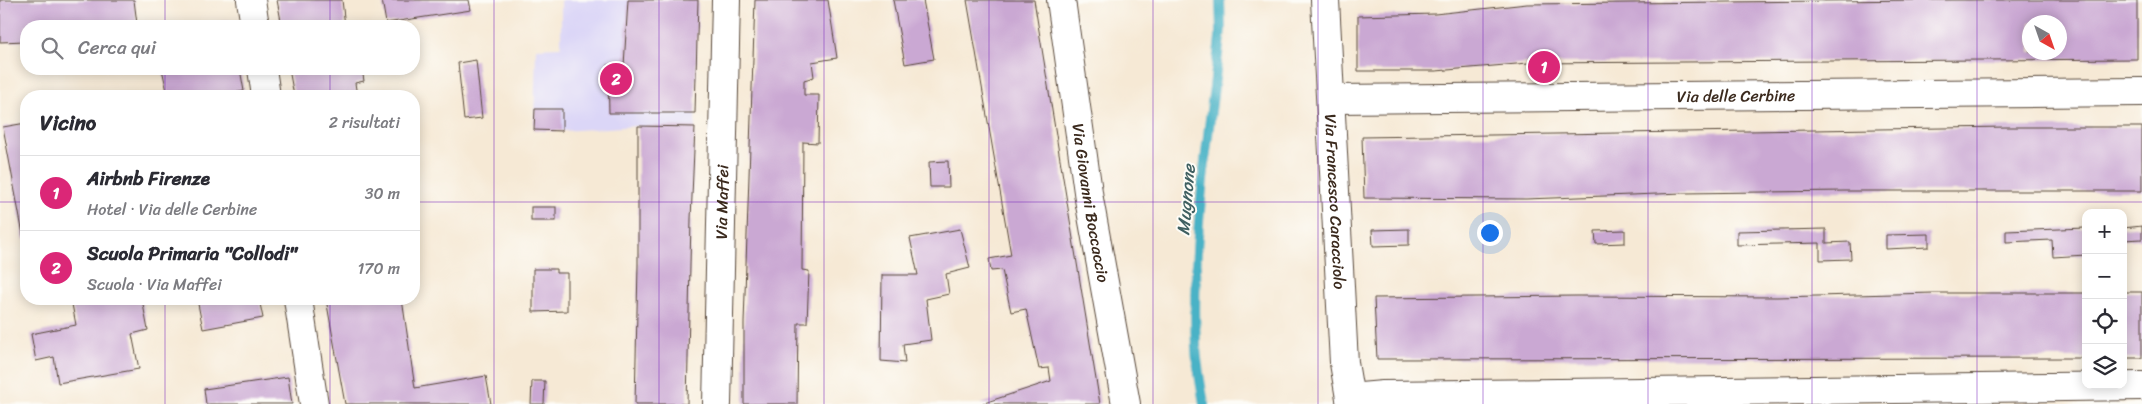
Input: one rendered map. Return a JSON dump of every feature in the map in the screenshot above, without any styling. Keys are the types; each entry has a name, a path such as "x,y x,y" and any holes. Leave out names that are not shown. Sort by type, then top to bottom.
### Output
{"street":[{"path":"251,0 254,20"},
{"name":"Via Maffei","path":"717,404 726,0"},
{"name":"Via Giovanni Boccaccio","path":"1061,0 1089,199 1126,404"},
{"name":"Via Francesco Caracciolo","path":"1325,0 1344,363 1350,401"},
{"path":"263,75 265,90"},
{"name":"Via delle Cerbine","path":"1331,99 2142,92"},
{"path":"299,305 314,404"},
{"path":"1350,401 1383,394 2142,386"}],"shaded area":[{"path":"561,0 698,0 695,127 638,126 562,131 534,130 536,48 561,47"}],"building":[{"path":"0,0 134,0 136,20 20,20 20,41 0,42"},
{"path":"277,0 342,0 344,20 281,20"},
{"path":"382,0 469,0 471,10 406,20 385,20"},
{"path":"628,0 698,0 695,113 609,113 608,65 624,66"},
{"path":"755,0 828,0 837,58 812,62 814,77 804,80 804,95 819,95 818,143 803,142 802,270 809,271 807,323 798,323 797,404 744,404 744,323"},
{"path":"893,0 923,0 934,59 905,64"},
{"path":"967,0 1034,0 1100,404 981,404 1051,381 1049,368 1039,369 1026,309 1011,312 1002,270 991,271 989,259 1011,255"},
{"path":"2137,0 2137,59 2067,59 2067,15 2022,15 2022,60 1528,63 1436,71 1358,71 1358,16 1435,14 1527,4"},
{"path":"476,60 482,118 464,120 458,63"},
{"path":"163,75 241,75 244,90 167,90"},
{"path":"290,75 363,75 364,81 355,83 356,90 293,90"},
{"path":"535,109 562,109 562,131 534,130"},
{"path":"20,124 20,218 3,127"},
{"path":"638,126 695,127 687,404 635,404"},
{"path":"2007,127 2142,127 2142,191 1845,191 1683,193 1526,199 1364,198 1362,137"},
{"path":"948,161 949,187 930,187 929,162"},
{"path":"531,207 556,207 556,221 531,221"},
{"path":"2142,226 2142,239 2127,240 2127,228"},
{"path":"2082,228 2082,255 2053,257 2052,240 2006,242 2006,231"},
{"path":"960,229 970,268 946,274 949,294 926,299 931,340 903,344 905,363 881,361 882,275 918,275 910,238"},
{"path":"1409,229 1409,245 1373,246 1372,230"},
{"path":"1826,229 1826,243 1850,242 1851,259 1820,260 1820,243 1737,245 1737,231"},
{"path":"1625,230 1625,243 1596,244 1595,231"},
{"path":"1929,234 1929,247 1886,249 1886,235"},
{"path":"533,269 556,269 556,273 567,273 567,311 533,312"},
{"path":"2127,292 2142,292 2142,358 2127,358"},
{"path":"1933,293 2082,293 2082,358 1377,359 1374,298 1777,297"},
{"path":"72,305 143,305 148,330 132,334 139,369 58,383 54,357 36,361 31,334 76,325"},
{"path":"198,305 260,305 263,318 203,329"},
{"path":"327,305 403,305 415,388 486,376 491,404 345,404"},
{"path":"288,377 292,404 206,404 204,389"},
{"path":"532,381 545,381 544,404 531,404"}],"waterway":[{"name":"Mugnone","path":"1204,404 1196,347 1196,267 1202,188 1221,29 1220,0"}],"place":[{"name":"Airbnb Firenze","path":"1544,67"},
{"name":"Scuola Primaria \"Collodi\"","path":"616,79"}]}
